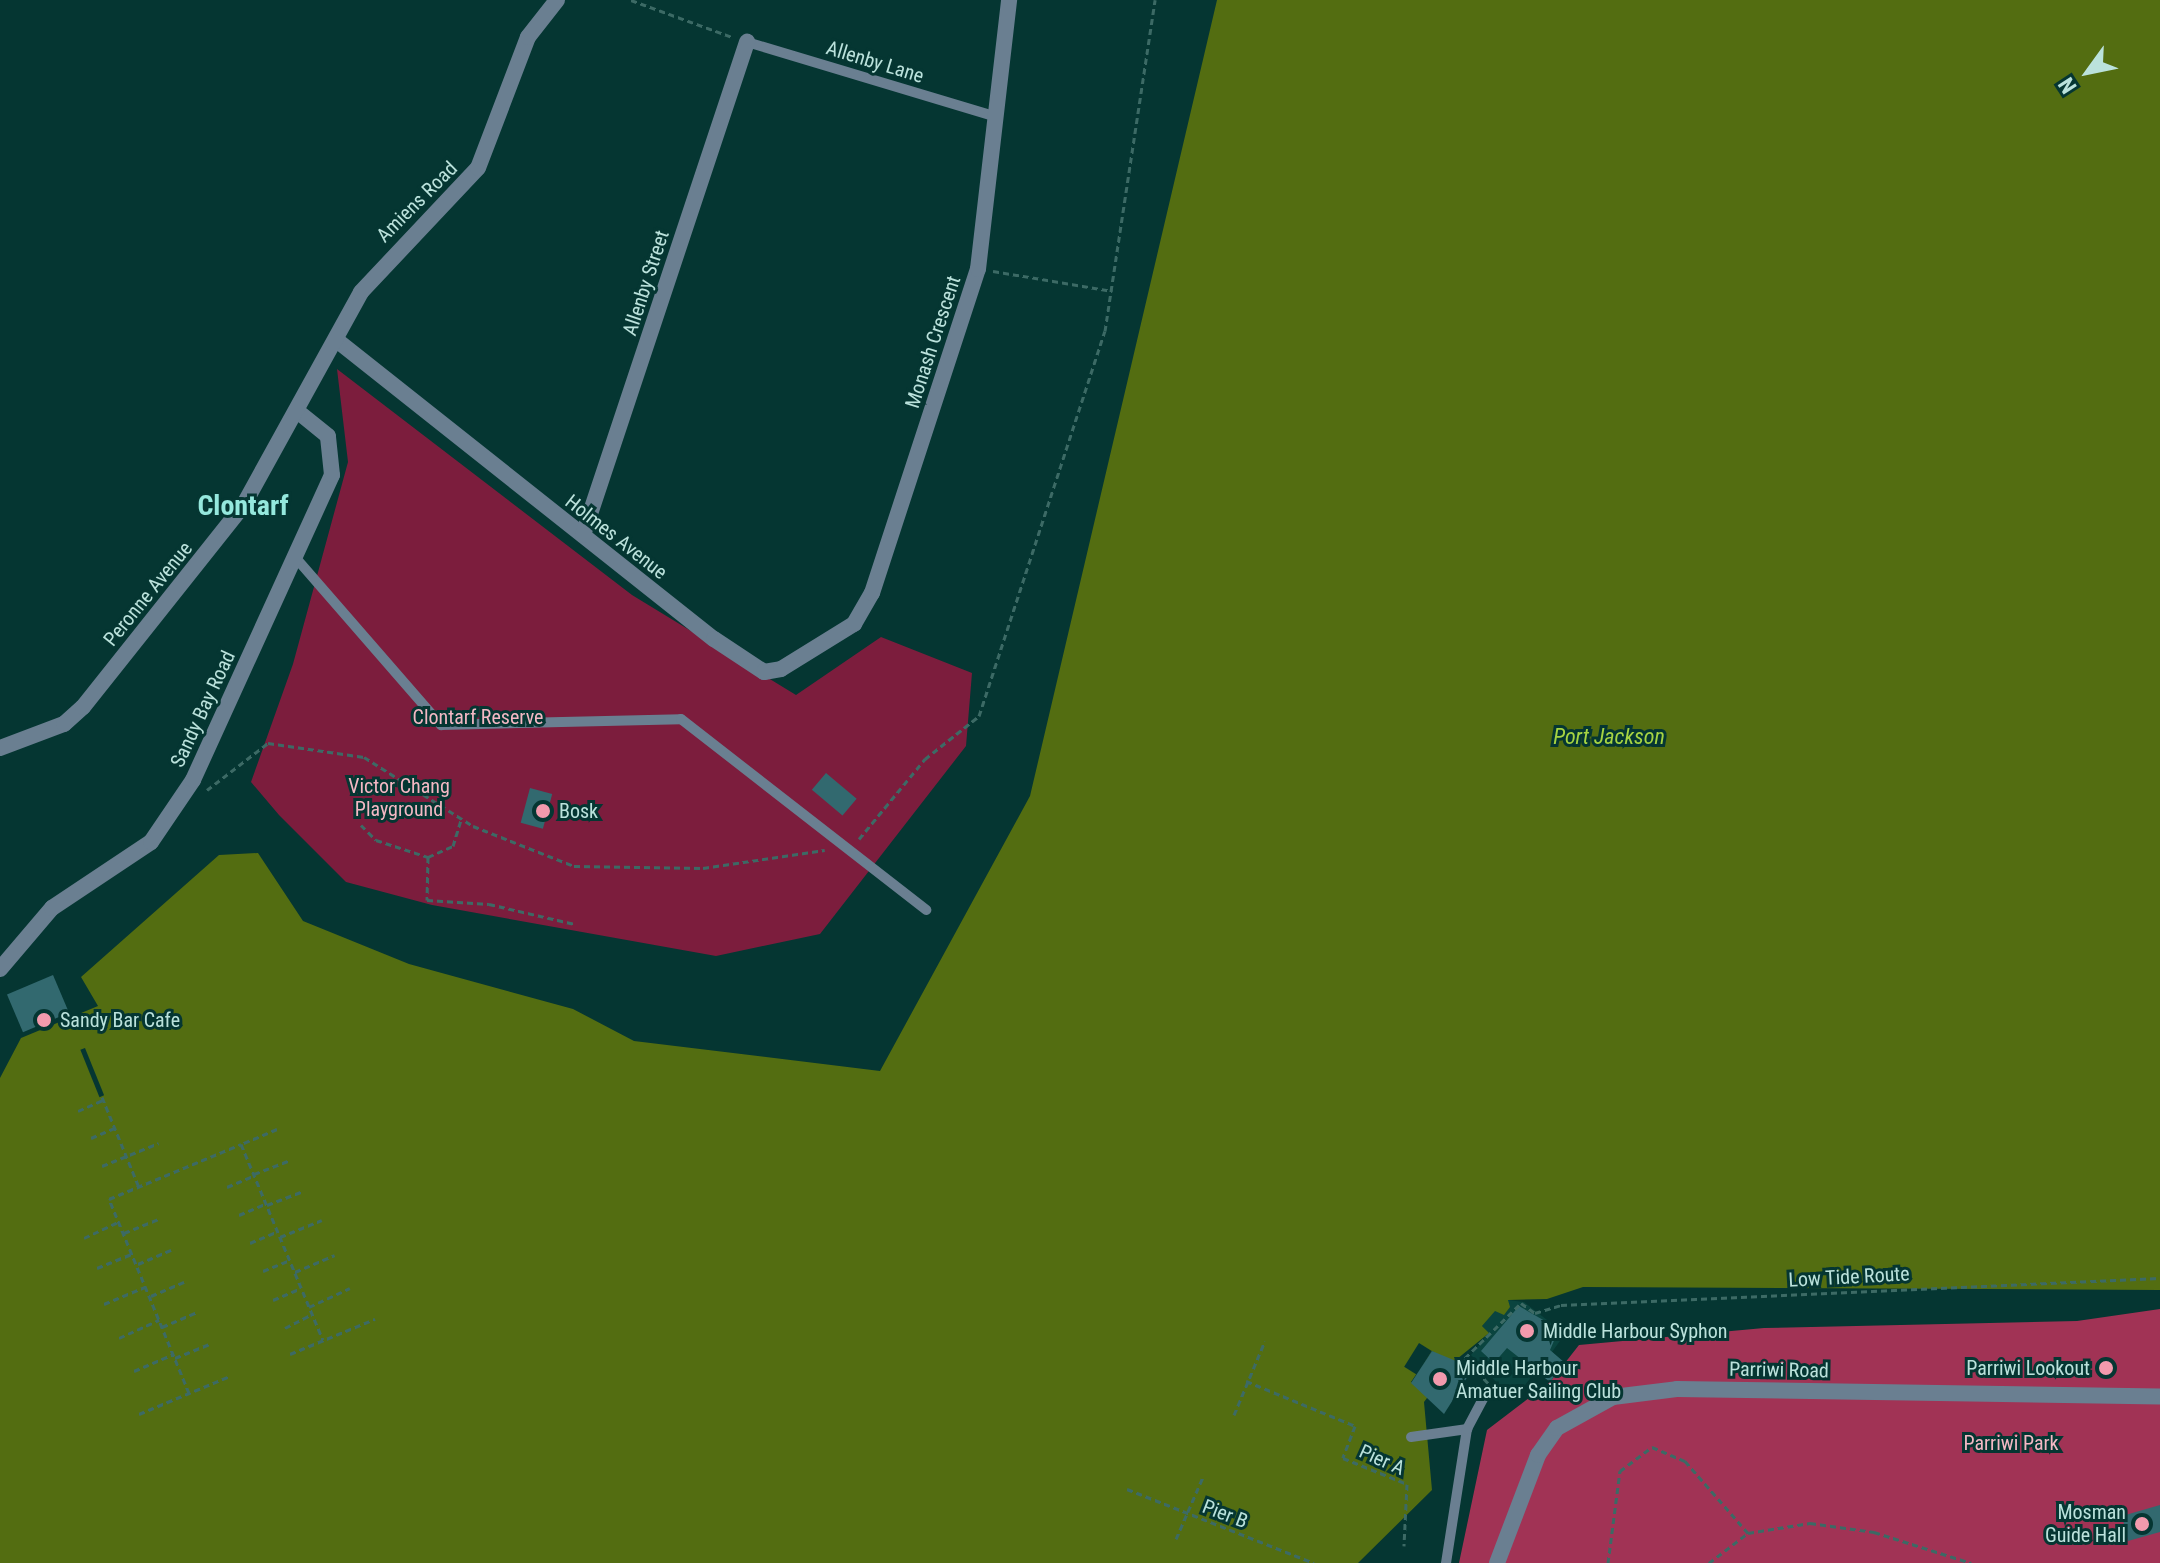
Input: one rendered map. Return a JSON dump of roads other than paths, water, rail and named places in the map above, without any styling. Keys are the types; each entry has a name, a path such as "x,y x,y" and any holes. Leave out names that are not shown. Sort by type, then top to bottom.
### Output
{"street":[{"name":"Amiens Road","path":"339,342 373,276 478,168 528,37 557,0"},
{"name":"Monash Crescent","path":"872,593 978,269 993,116 1009,0"},
{"name":"Allenby Street","path":"583,535 747,42"},
{"name":"Peronne Avenue","path":"0,748 64,724 83,707 243,506 339,342"},
{"name":"Holmes Avenue","path":"339,342 583,535 764,672 781,669 854,624 872,593"},
{"name":"Sandy Bay Road","path":"0,969 52,908 151,842 193,780 332,475 328,436 300,413"},
{"name":"Parriwi Road","path":"1497,1563 1538,1455 1557,1428 1613,1397 1677,1389 2160,1397"}],"lane":[{"name":"Allenby Lane","path":"747,42 993,116"},
{"path":"295,557 441,725 681,719 926,910"},
{"path":"1446,1563 1467,1429 1484,1397"},
{"path":"1411,1437 1467,1429"}],"water":[{"name":"Port Jackson","path":"1217,0 2160,0 2160,1290 1583,1287 1547,1299 1508,1300 1510,1307 1504,1315 1495,1311 1482,1326 1489,1333 1457,1359 1457,1367 1432,1351 1411,1382 1430,1394 1424,1402 1432,1490 1358,1563 0,1563 0,1078 21,1038 98,1006 81,977 219,855 258,853 303,921 409,964 573,1009 634,1041 880,1071 1030,796"}],"place":[{"name":"Bosk","path":"543,811"},
{"name":"Sandy Bar Cafe","path":"44,1020"},
{"name":"Middle Harbour Syphon","path":"1527,1331"},
{"name":"Parriwi Lookout","path":"2106,1368"},
{"name":"Middle Harbour Amatuer Sailing Club","path":"1440,1379"},
{"name":"Mosman Guide Hall","path":"2142,1524"}],"district":[{"name":"Clontarf","path":"243,506"}],"park label":[{"name":"Clontarf Reserve","path":"478,717"},
{"name":"Victor Chang Playground","path":"399,798"},
{"name":"Parriwi Park","path":"2011,1443"}]}
